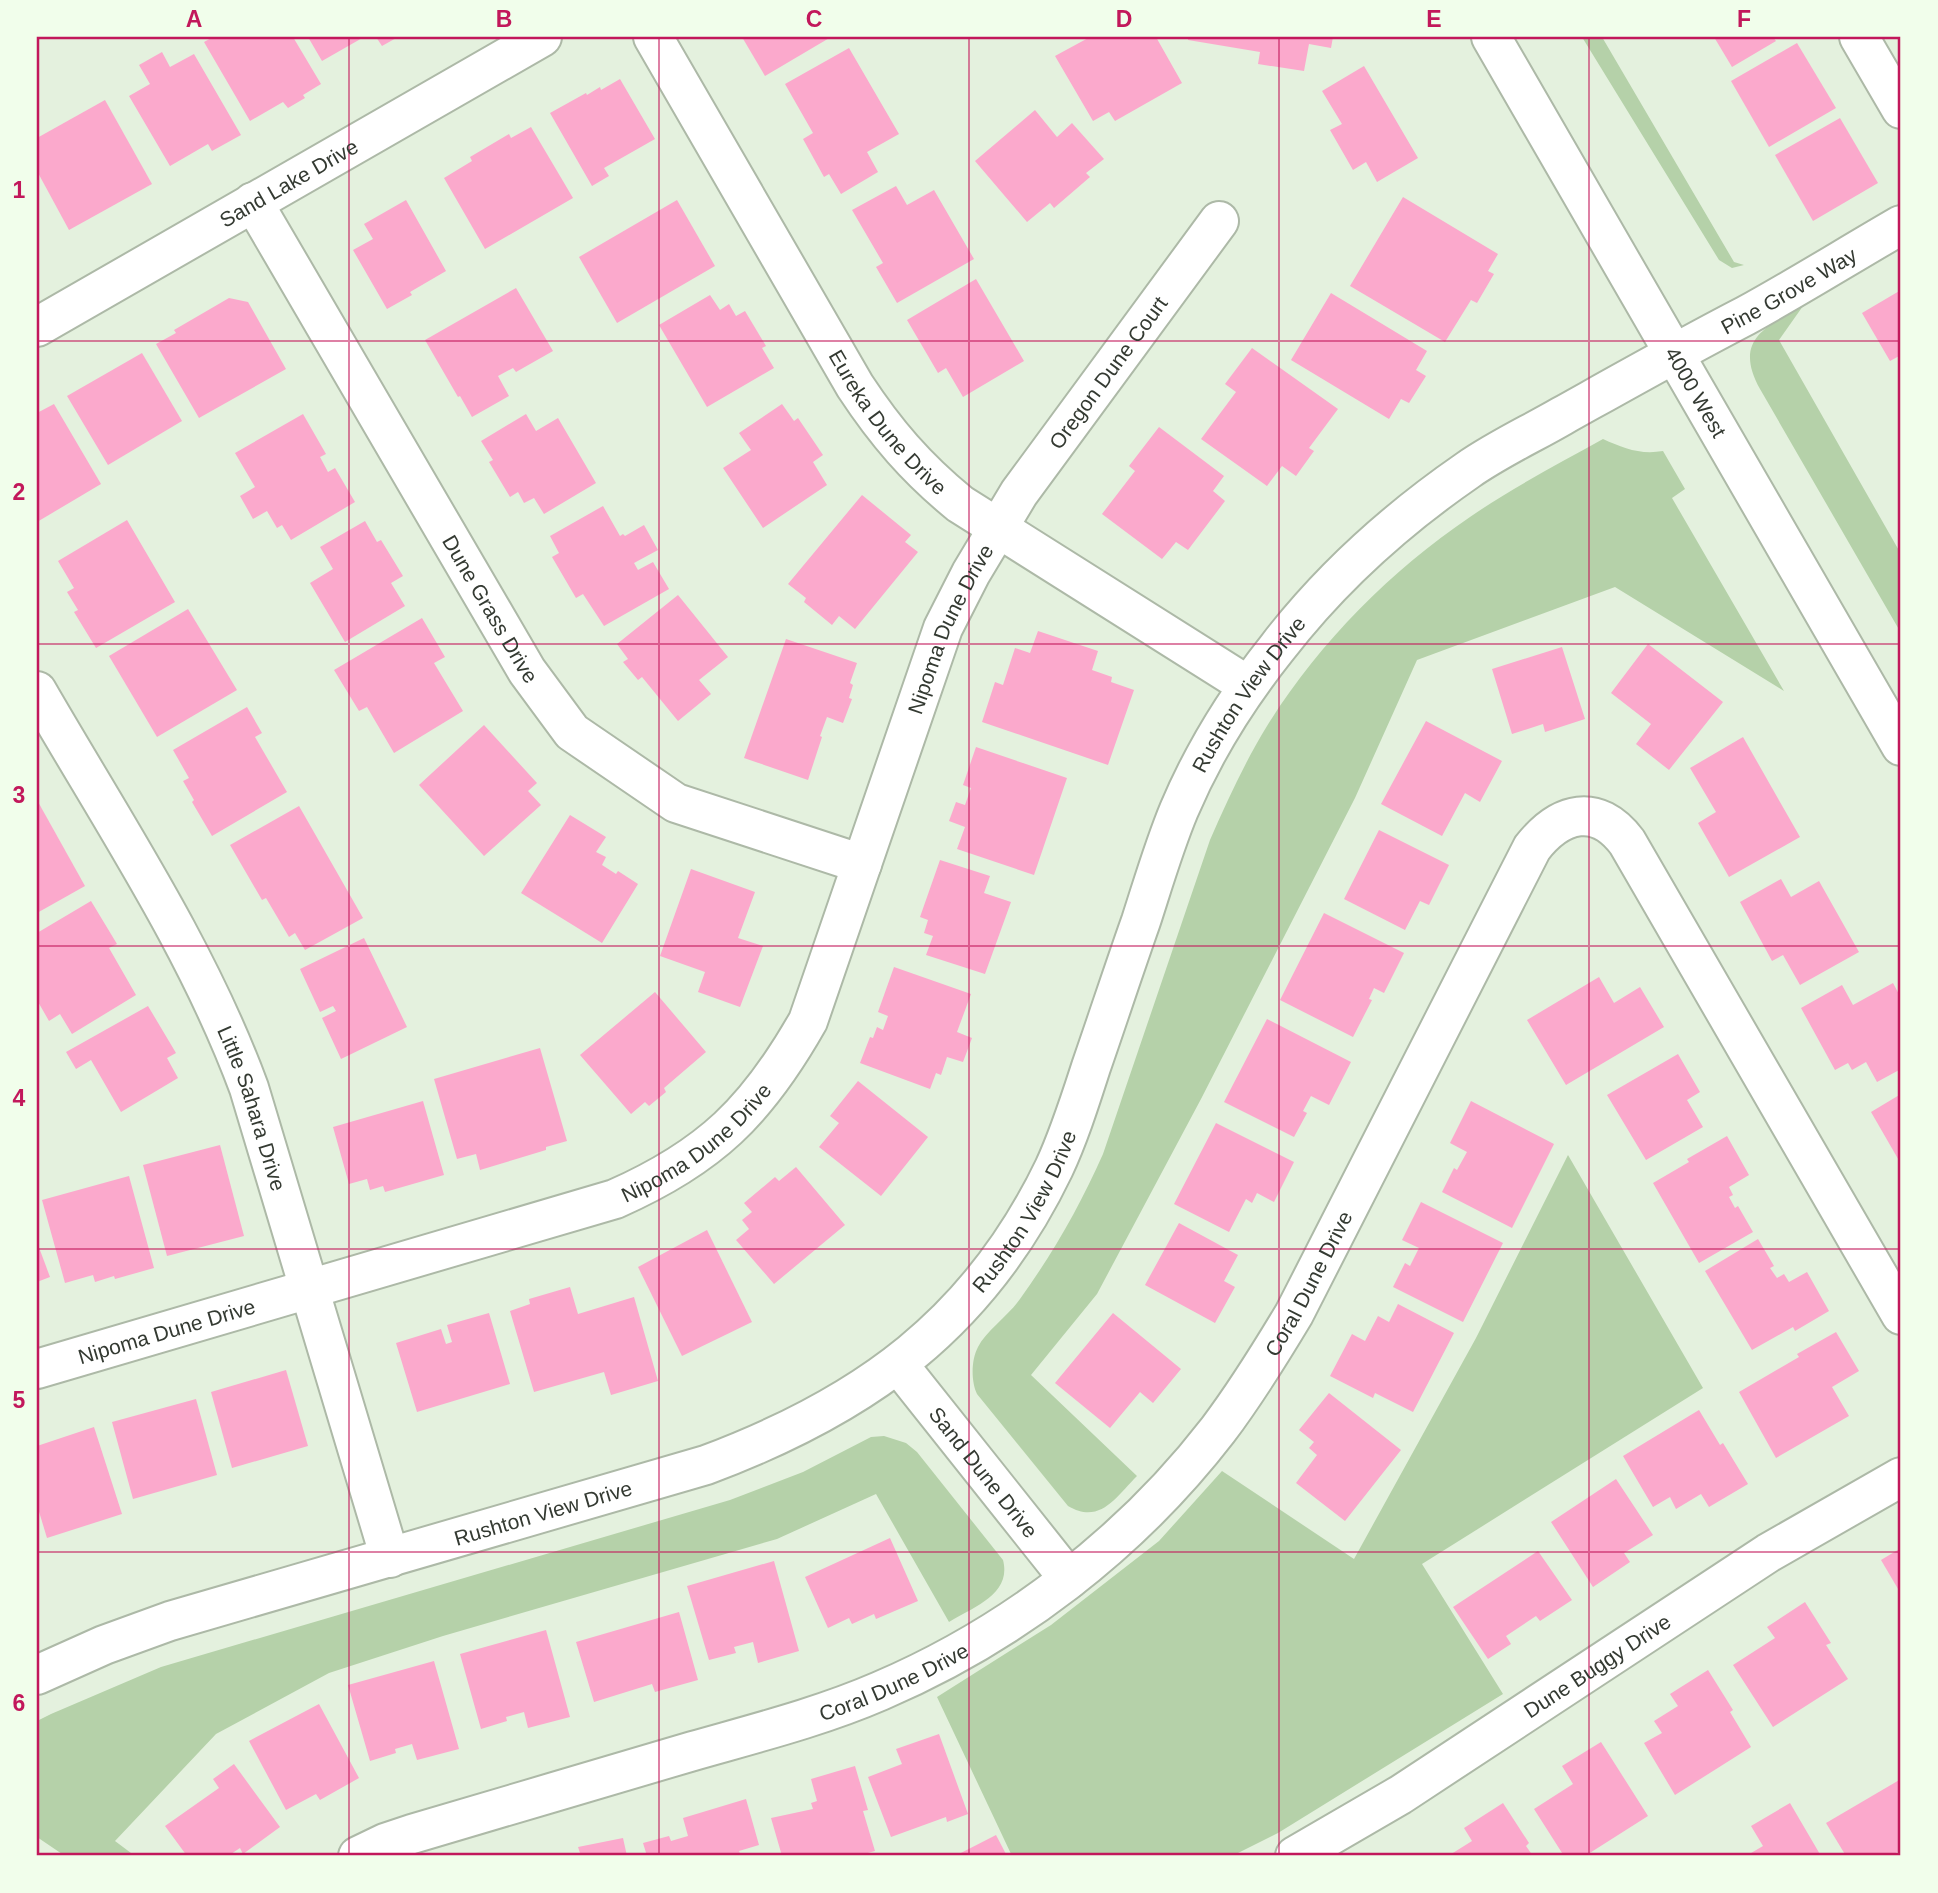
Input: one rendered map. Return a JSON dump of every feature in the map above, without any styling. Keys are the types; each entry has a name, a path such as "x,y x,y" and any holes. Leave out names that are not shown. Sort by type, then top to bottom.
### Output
{"street":[{"name":"Sand Lake Drive","path":"37,327 542,37"},
{"name":"Eureka Dune Drive","path":"653,37 855,386 901,450 930,479 960,503 1247,685"},
{"name":"4000 West","path":"1491,37 1901,746"},
{"path":"1859,37 1901,109"},
{"name":"Dune Grass Drive","path":"253,202 527,671 572,732 676,803 862,864"},
{"name":"Oregon Dune Court","path":"999,527 1019,493 1219,221"},
{"name":"Pine Grove Way","path":"1674,353 1901,225"},
{"name":"Rushton View Drive","path":"37,1675 104,1645 170,1621 706,1465 758,1445 821,1415 898,1364 939,1329 974,1292 1032,1210 1074,1119 1178,812 1204,758 1247,685 1314,604 1380,540 1430,497 1473,466 1674,353"},
{"name":"Nipoma Dune Drive","path":"37,1369 615,1199 655,1181 692,1158 727,1131 758,1098 786,1060 808,1021 825,978 943,628 999,527"},
{"name":"Little Sahara Drive","path":"37,691 184,944 220,1014 249,1088 390,1558"},
{"name":"Coral Dune Drive","path":"358,1856 412,1834 812,1717 881,1690 947,1659 1010,1621 1069,1579 1123,1534 1172,1485 1217,1431 1258,1374 1294,1314 1532,848 1542,835 1570,818 1586,815 1598,819 1619,832 1627,842 1901,1315"},
{"name":"Sand Dune Drive","path":"898,1364 1069,1579"},
{"name":"Dune Buggy Drive","path":"1295,1856 1399,1795 1768,1553 1901,1476"}],"green space":[{"path":"1582,37 1602,37 1734,262 1744,265 1732,268 1719,260"},
{"path":"1803,306 1779,340 1901,554 1901,633 1760,389 1753,372 1750,358 1757,337 1776,321"},
{"path":"1603,439 1632,450 1663,451 1685,489 1672,498 1784,691 1615,587 1417,660 1355,798 1201,1099 1097,1294 1031,1375 1137,1476 1114,1500 1098,1510 1079,1511 1068,1506 977,1394 973,1377 974,1358 982,1341 1015,1305 1044,1264 1075,1211 1103,1154 1210,840 1251,754 1309,666 1384,585 1440,538 1486,506"},
{"path":"1568,1155 1703,1388 1422,1564 1503,1694 1278,1833 1232,1856 1012,1856 937,1697 1051,1625 1159,1541 1222,1471 1354,1559 1476,1338"},
{"path":"884,1436 906,1443 917,1452 1003,1560 1002,1582 996,1591 979,1605 949,1622 876,1494 777,1539 443,1636 329,1673 216,1734 115,1841 135,1856 65,1856 37,1837 37,1721 51,1714 161,1667 730,1500 803,1472 871,1437"}],"building":[{"path":"213,37 293,37 321,84 288,108 283,102 250,121 204,42"},
{"path":"308,37 364,37 322,61"},
{"path":"376,37 398,37 382,46"},
{"path":"742,37 831,37 765,76"},
{"path":"1090,37 1156,37 1182,83 1115,121 1109,112 1093,121 1055,56"},
{"path":"1188,37 1333,37 1331,48 1309,44 1304,71 1258,64 1260,52 1188,40"},
{"path":"1714,37 1773,37 1776,41 1732,67"},
{"path":"1797,43 1836,108 1769,147 1731,81"},
{"path":"849,48 899,134 867,152 878,172 841,194 829,174 824,177 803,139 813,133 785,84"},
{"path":"162,52 170,67 194,54 241,135 212,151 208,144 170,166 129,96 150,84 139,65"},
{"path":"1364,66 1418,158 1377,182 1366,162 1353,170 1330,130 1342,124 1322,91"},
{"path":"620,79 655,139 604,168 609,176 592,186 550,113 586,93 587,95 600,87 601,90"},
{"path":"105,100 152,184 69,230 37,171 37,138"},
{"path":"1035,110 1057,137 1072,123 1104,159 1086,173 1090,177 1054,208 1050,203 1027,222 975,161"},
{"path":"1840,118 1878,183 1813,221 1775,155"},
{"path":"531,127 573,198 485,249 444,178 472,161 470,157 509,134 511,138"},
{"path":"896,186 907,205 934,190 974,259 897,303 876,267 883,263 852,210"},
{"path":"1403,197 1498,254 1488,271 1494,274 1477,303 1471,300 1445,342 1350,286"},
{"path":"406,200 446,271 387,309 353,250 373,239 364,224"},
{"path":"677,200 715,266 617,323 579,257"},
{"path":"976,279 1024,361 963,397 946,368 938,373 907,320"},
{"path":"516,288 553,351 516,372 513,368 498,376 509,396 472,417 425,340"},
{"path":"1901,290 1901,355 1890,361 1862,313"},
{"path":"1331,293 1427,351 1416,370 1426,376 1409,403 1401,399 1389,419 1291,360"},
{"path":"710,295 720,310 729,304 736,316 745,311 766,346 762,348 774,368 707,407 659,325"},
{"path":"229,298 248,302 286,369 199,418 156,344 176,333 174,330"},
{"path":"1252,348 1338,409 1309,448 1314,451 1296,476 1282,466 1267,486 1201,439 1236,392 1225,384"},
{"path":"142,353 182,421 108,465 67,396"},
{"path":"54,404 101,484 37,522 37,413"},
{"path":"782,404 794,421 798,418 823,455 813,462 827,485 763,528 723,468 751,450 739,433"},
{"path":"303,414 326,454 320,457 328,472 335,468 355,502 291,540 282,525 277,528 267,511 253,519 240,496 255,487 235,453"},
{"path":"526,414 536,431 558,418 596,483 544,514 534,498 524,503 518,492 510,497 489,462 493,460 481,441"},
{"path":"1159,427 1224,476 1213,491 1225,501 1188,550 1176,542 1162,559 1102,514 1135,471 1129,466"},
{"path":"862,495 911,535 905,542 918,552 855,629 839,616 832,625 804,602 806,598 788,584"},
{"path":"603,506 620,536 644,525 658,550 634,563 638,570 653,562 669,589 604,626 583,594 576,598 552,557 559,553 550,536"},
{"path":"127,520 175,602 96,648 74,612 78,610 67,592 74,588 58,561"},
{"path":"365,521 377,542 381,540 403,576 391,583 405,606 345,642 310,583 333,569 320,547"},
{"path":"678,595 728,657 699,680 711,694 678,721 642,677 638,680 623,662 628,659 617,644"},
{"path":"188,609 237,690 157,737 109,656"},
{"path":"422,618 445,657 434,663 463,711 394,753 367,707 359,711 334,670"},
{"path":"1038,631 1098,651 1092,670 1112,677 1111,682 1134,690 1108,765 982,722 995,682 1003,685 1015,648 1030,653"},
{"path":"786,639 857,663 850,683 853,685 849,698 852,699 843,723 827,717 808,780 744,758"},
{"path":"1648,644 1723,702 1669,770 1636,744 1651,724 1611,693"},
{"path":"1562,647 1585,719 1545,732 1543,724 1512,734 1492,669"},
{"path":"247,707 262,733 255,737 287,792 212,836 192,802 194,800 183,781 189,778 173,750"},
{"path":"1426,721 1502,761 1480,802 1465,793 1442,836 1381,804"},
{"path":"484,725 537,783 528,791 541,805 484,856 419,785"},
{"path":"1743,737 1800,837 1729,877 1698,823 1716,812 1690,768"},
{"path":"976,747 1067,778 1034,875 957,849 965,827 949,821 956,802 965,805 971,788 963,785"},
{"path":"37,800 85,886 37,913"},
{"path":"299,806 363,918 305,950 295,933 289,937 266,898 262,900 230,845"},
{"path":"570,815 606,837 596,852 606,857 602,865 616,874 618,871 638,884 602,943 521,893"},
{"path":"1379,830 1449,865 1429,905 1420,901 1405,930 1344,899"},
{"path":"940,860 990,876 984,893 1011,902 985,974 926,955 933,936 924,933 928,920 920,917"},
{"path":"691,869 755,892 738,938 763,946 740,1007 698,992 705,972 660,956"},
{"path":"1781,879 1791,897 1819,881 1859,952 1800,985 1783,955 1772,961 1740,902"},
{"path":"91,901 117,944 109,948 136,995 72,1034 60,1014 49,1021 37,1000 37,933"},
{"path":"1324,913 1404,953 1384,993 1374,988 1369,999 1372,1000 1353,1037 1280,1000"},
{"path":"364,938 407,1027 341,1059 322,1018 336,1011 333,1006 320,1012 300,969"},
{"path":"894,967 971,994 957,1032 972,1038 963,1062 947,1057 941,1075 936,1073 930,1089 860,1063 870,1037 873,1038 877,1027 883,1030 888,1016 878,1012"},
{"path":"1599,977 1614,1003 1640,987 1664,1027 1566,1085 1527,1020"},
{"path":"1893,983 1901,998 1901,1069 1877,1082 1866,1062 1852,1070 1848,1063 1835,1070 1801,1008 1842,985 1853,1005"},
{"path":"655,992 706,1052 664,1088 666,1092 649,1106 645,1102 631,1114 580,1055"},
{"path":"148,1006 176,1053 167,1058 178,1078 121,1112 91,1060 76,1069 66,1052"},
{"path":"1267,1019 1351,1062 1329,1105 1311,1096 1303,1111 1307,1113 1294,1137 1224,1102"},
{"path":"540,1048 567,1141 480,1170 476,1154 457,1159 434,1079"},
{"path":"1678,1054 1700,1092 1687,1100 1703,1127 1646,1160 1607,1095"},
{"path":"858,1081 928,1137 881,1196 819,1147 839,1123 830,1116"},
{"path":"1901,1094 1901,1164 1871,1112"},
{"path":"423,1101 444,1175 385,1192 383,1186 370,1190 367,1179 349,1184 333,1127"},
{"path":"1471,1101 1554,1144 1512,1228 1442,1192 1454,1168 1457,1170 1467,1152 1450,1143"},
{"path":"1216,1123 1294,1162 1274,1202 1257,1193 1252,1203 1246,1199 1229,1232 1174,1204"},
{"path":"1727,1136 1749,1175 1729,1187 1733,1195 1729,1197 1735,1208 1738,1206 1753,1232 1699,1263 1653,1183"},
{"path":"220,1145 244,1236 167,1256 143,1165"},
{"path":"796,1167 845,1225 774,1284 736,1240 749,1229 742,1220 752,1212 744,1203 775,1177 779,1181"},
{"path":"129,1176 154,1268 115,1279 114,1276 95,1282 93,1275 65,1283 42,1200"},
{"path":"1421,1202 1503,1243 1463,1322 1393,1287 1405,1263 1410,1266 1419,1248 1402,1240"},
{"path":"1179,1223 1238,1255 1224,1281 1235,1287 1215,1323 1145,1285"},
{"path":"707,1230 752,1322 682,1356 638,1267"},
{"path":"1758,1239 1774,1266 1770,1268 1777,1278 1784,1274 1789,1282 1807,1272 1829,1311 1795,1331 1793,1327 1752,1350 1705,1271"},
{"path":"37,1242 50,1277 37,1282"},
{"path":"570,1287 578,1314 634,1297 658,1381 611,1395 604,1372 534,1392 510,1311 530,1304 529,1299"},
{"path":"1398,1304 1454,1333 1413,1412 1375,1393 1373,1398 1330,1376 1352,1334 1365,1341 1378,1316 1389,1322"},
{"path":"489,1313 510,1384 417,1412 396,1343 441,1329 446,1344 452,1342 447,1325"},
{"path":"1113,1313 1181,1369 1153,1403 1140,1392 1110,1428 1055,1383"},
{"path":"1836,1332 1859,1371 1832,1387 1849,1416 1776,1458 1739,1392"},
{"path":"286,1370 308,1446 232,1468 211,1392"},
{"path":"1329,1393 1401,1450 1345,1521 1296,1483 1317,1455 1309,1448 1314,1442 1299,1430"},
{"path":"196,1399 217,1475 133,1499 112,1422"},
{"path":"1699,1410 1748,1484 1709,1507 1701,1494 1676,1509 1670,1497 1653,1507 1623,1456"},
{"path":"94,1427 122,1514 47,1538 37,1505 37,1446"},
{"path":"1616,1479 1653,1535 1624,1553 1630,1562 1593,1587 1551,1522"},
{"path":"890,1538 918,1601 876,1619 874,1614 852,1624 849,1618 828,1628 805,1577"},
{"path":"1901,1548 1901,1594 1881,1560"},
{"path":"1538,1551 1572,1600 1540,1621 1536,1616 1506,1636 1511,1644 1488,1659 1453,1607"},
{"path":"774,1561 799,1651 758,1663 753,1642 734,1647 736,1653 709,1660 687,1586"},
{"path":"1805,1602 1831,1643 1826,1645 1848,1679 1773,1727 1733,1665 1775,1638 1767,1627"},
{"path":"679,1612 698,1680 655,1692 652,1684 594,1702 576,1642"},
{"path":"546,1630 570,1717 528,1728 524,1712 506,1717 507,1721 481,1729 460,1654"},
{"path":"434,1661 459,1749 417,1760 412,1744 395,1749 396,1753 370,1761 348,1685"},
{"path":"1708,1670 1733,1710 1730,1712 1751,1747 1675,1795 1644,1743 1662,1733 1654,1721 1678,1706 1670,1694"},
{"path":"319,1704 359,1778 320,1800 316,1794 286,1810 249,1741"},
{"path":"939,1734 968,1814 947,1822 946,1817 891,1837 868,1777 902,1764 896,1749"},
{"path":"1601,1742 1648,1816 1585,1856 1564,1856 1534,1809 1573,1784 1562,1766"},
{"path":"234,1764 280,1827 243,1854 240,1848 228,1856 187,1856 165,1826 219,1788 213,1779"},
{"path":"855,1766 868,1810 863,1811 875,1851 857,1856 782,1856 771,1818 813,1809 811,1803 817,1801 811,1779"},
{"path":"1901,1779 1901,1850 1890,1856 1846,1856 1826,1823"},
{"path":"746,1799 759,1845 739,1851 741,1856 647,1856 643,1843 669,1836 671,1841 688,1836 683,1818"},
{"path":"1503,1803 1529,1843 1526,1846 1533,1856 1448,1856 1472,1841 1464,1828"},
{"path":"1790,1803 1821,1856 1746,1856 1763,1846 1751,1826"},
{"path":"996,1835 1007,1856 955,1856"},
{"path":"623,1838 627,1856 569,1856 580,1853 578,1847"}]}
